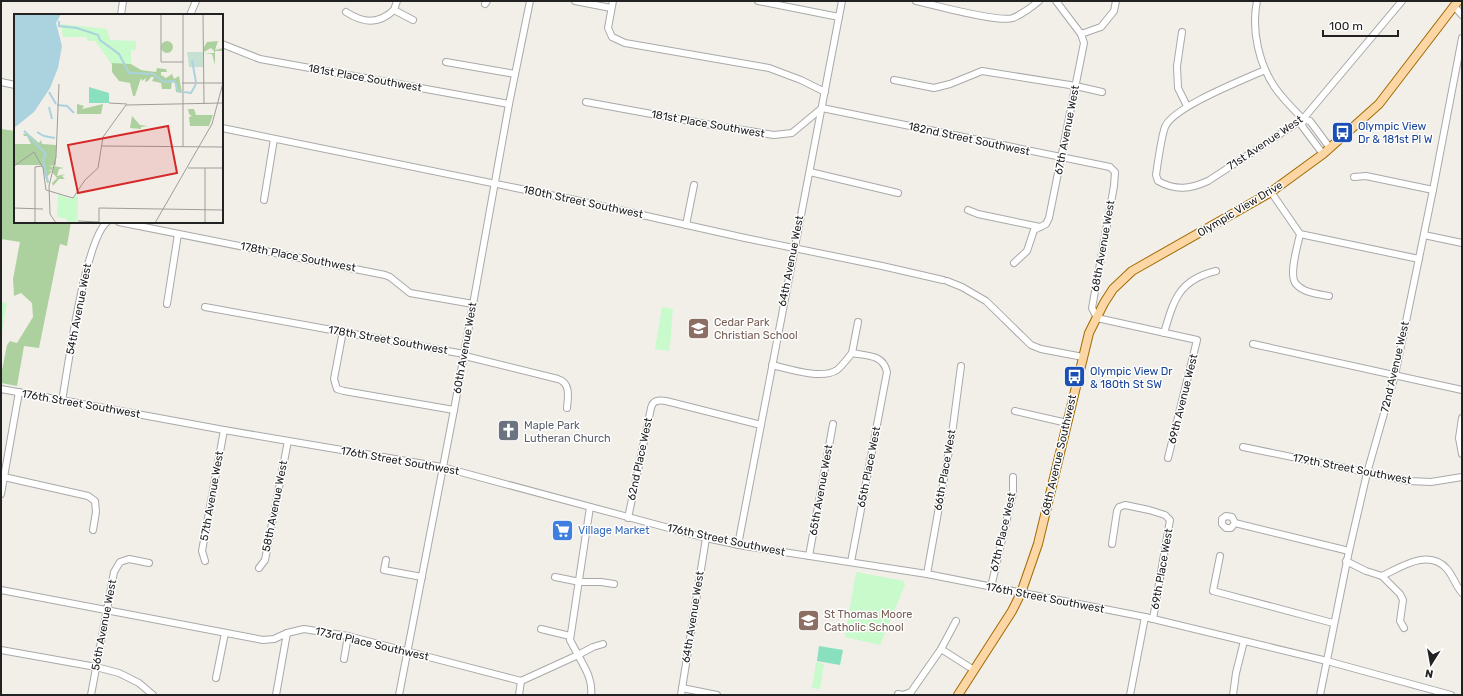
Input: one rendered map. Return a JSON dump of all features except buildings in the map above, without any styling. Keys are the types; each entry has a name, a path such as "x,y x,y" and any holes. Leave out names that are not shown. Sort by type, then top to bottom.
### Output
{"main road":[{"name":"Olympic View Drive","path":"1097,318 1113,289 1132,271 1271,192 1330,148 1379,104 1456,4"},
{"name":"68th Avenue Southwest","path":"1021,593 1038,544 1066,423 1089,333 1097,318"},
{"path":"958,695 1012,611 1021,593"}],"street":[{"path":"121,14 123,1"},
{"path":"190,14 196,1"},
{"path":"346,12 357,19 375,21 384,18 394,10 397,1"},
{"name":"60th Avenue West","path":"399,695 454,410 509,104 530,1"},
{"path":"575,1 611,8"},
{"path":"613,1 608,28 612,37 625,43 769,68 801,80 825,92"},
{"path":"758,1 839,17"},
{"name":"64th Avenue West","path":"738,545 842,1"},
{"path":"916,1 996,19 1012,18 1032,7 1039,1"},
{"path":"1056,1 1081,34 1101,27 1114,11 1116,1"},
{"path":"1257,1 1254,24 1256,41 1265,70 1276,89 1303,120 1310,121 1330,148"},
{"name":"71st Avenue West","path":"1187,106 1171,118 1165,127 1156,175 1158,180 1166,185 1181,188 1195,186 1208,181 1303,120 1402,1"},
{"path":"1456,4 1462,15"},
{"path":"394,10 413,20"},
{"path":"1182,32 1177,74 1178,88 1187,106 1265,70"},
{"name":"67th Avenue West","path":"1014,263 1027,251 1034,230 1046,224 1049,218 1084,43 1081,34"},
{"name":"72nd Avenue West","path":"1320,695 1348,551 1367,473 1395,375 1462,38"},
{"name":"181st Place Southwest","path":"223,44 260,59 509,104"},
{"path":"446,62 515,74"},
{"path":"894,80 934,88 950,84 982,71 1076,86 1102,92"},
{"path":"1,82 14,85"},
{"name":"181st Place Southwest","path":"586,102 774,135 792,132 822,108"},
{"name":"182nd Street Southwest","path":"822,108 1110,167 1115,172"},
{"path":"1303,120 1302,126 1323,154"},
{"name":"180th Street Southwest","path":"223,128 495,183 882,266 945,281 962,287 986,301 1032,345 1041,349 1083,357"},
{"path":"264,200 274,139"},
{"path":"810,172 898,193"},
{"name":"68th Avenue West","path":"1097,318 1092,308 1114,186 1115,172"},
{"path":"1354,177 1366,176 1433,190"},
{"path":"686,225 694,185"},
{"path":"1271,192 1300,234 1419,259"},
{"path":"968,210 978,214 1040,227"},
{"name":"54th Avenue West","path":"62,401 87,268 101,228 106,223"},
{"name":"178th Place Southwest","path":"130,223 151,225 178,234 385,275 390,277 410,293 473,304"},
{"path":"167,304 178,234"},
{"path":"1300,234 1294,260 1294,277 1296,284 1304,290 1329,296"},
{"path":"1424,235 1462,243"},
{"path":"1097,318 1164,333 1172,306 1178,294 1188,284 1202,275 1216,272"},
{"name":"178th Street Southwest","path":"205,307 464,354 469,357 562,380 565,382 568,389 567,408"},
{"path":"772,365 817,374 830,373 838,369 852,353 858,322"},
{"path":"343,331 334,380 336,386 344,392 454,410"},
{"name":"69th Avenue West","path":"1164,333 1197,340 1168,458"},
{"path":"1253,344 1462,390"},
{"name":"65th Place West","path":"850,562 887,372 885,364 878,358 852,353"},
{"name":"66th Place West","path":"927,574 952,434 961,366"},
{"name":"176th Street Southwest","path":"1,389 224,430 442,467 706,538 738,545 927,574 1145,617 1327,661 1451,695"},
{"path":"1,494 19,392"},
{"name":"62nd Place West","path":"628,518 650,408 655,401 666,401 761,426"},
{"path":"1015,412 1066,423"},
{"path":"1462,418 1459,438 1462,454"},
{"name":"65th Avenue West","path":"809,556 833,424"},
{"name":"57th Avenue West","path":"205,561 202,551 224,430"},
{"name":"58th Avenue West","path":"259,568 265,560 288,441"},
{"name":"179th Street Southwest","path":"1243,448 1409,481 1431,482 1462,477"},
{"path":"4,477 88,496 95,502 96,512 93,530"},
{"name":"67th Place West","path":"991,587 1013,493 1012,477"},
{"name":"69th Place West","path":"1112,544 1119,507 1125,505 1154,512 1165,515 1170,520 1153,619"},
{"path":"590,507 580,582 570,640 588,673 591,682 591,695"},
{"path":"1235,523 1348,551"},
{"name":"64th Avenue West","path":"681,695 706,538"},
{"path":"1220,556 1213,591 1334,623"},
{"name":"56th Avenue West","path":"91,695 114,572 120,562 129,559 149,562"},
{"path":"1382,576 1406,565 1425,559 1439,563 1447,570 1462,593"},
{"path":"386,560 384,570 422,577"},
{"path":"1346,562 1382,576 1400,594 1403,600 1400,621 1404,628"},
{"path":"554,577 580,582 601,582 614,584"},
{"name":"173rd Place Southwest","path":"1,590 263,640 274,639 287,633 304,629 348,636 521,681"},
{"name":"69th Place West","path":"1130,695 1145,617"},
{"path":"898,694 903,695 911,692 941,649 956,622"},
{"path":"541,629 570,636"},
{"path":"216,678 225,633"},
{"path":"276,695 287,633"},
{"path":"344,659 348,636"},
{"path":"1233,695 1236,673 1244,641"},
{"path":"518,695 521,681 593,647 603,644"},
{"path":"941,649 974,670"},
{"path":"1,650 96,667 119,673 139,683 153,695"},
{"path":"682,688 717,695"}],"green space":[{"path":"1,129 14,131 14,223 71,223 67,246 60,244 39,348 24,346 17,386 1,383 1,375 7,345 10,341 17,343 33,317 32,303 21,293 14,296 13,279 20,242 1,239"},
{"path":"1,302 7,303 1,340"},
{"path":"662,307 673,309 669,351 655,349"},
{"path":"856,572 904,581 905,585 880,645 845,637"},
{"path":"819,646 843,650 840,665 817,661"},
{"path":"816,662 824,664 820,689 812,688"}],"place":[{"name":"Olympic View Dr & 181st Pl W","path":"1342,132"},
{"name":"Cedar Park Christian School","path":"699,328"},
{"name":"Olympic View Dr & 180th St SW","path":"1074,377"},
{"name":"Maple Park Lutheran Church","path":"508,431"},
{"name":"Village Market","path":"563,530"},
{"name":"St Thomas Moore Catholic School","path":"808,620"}]}
